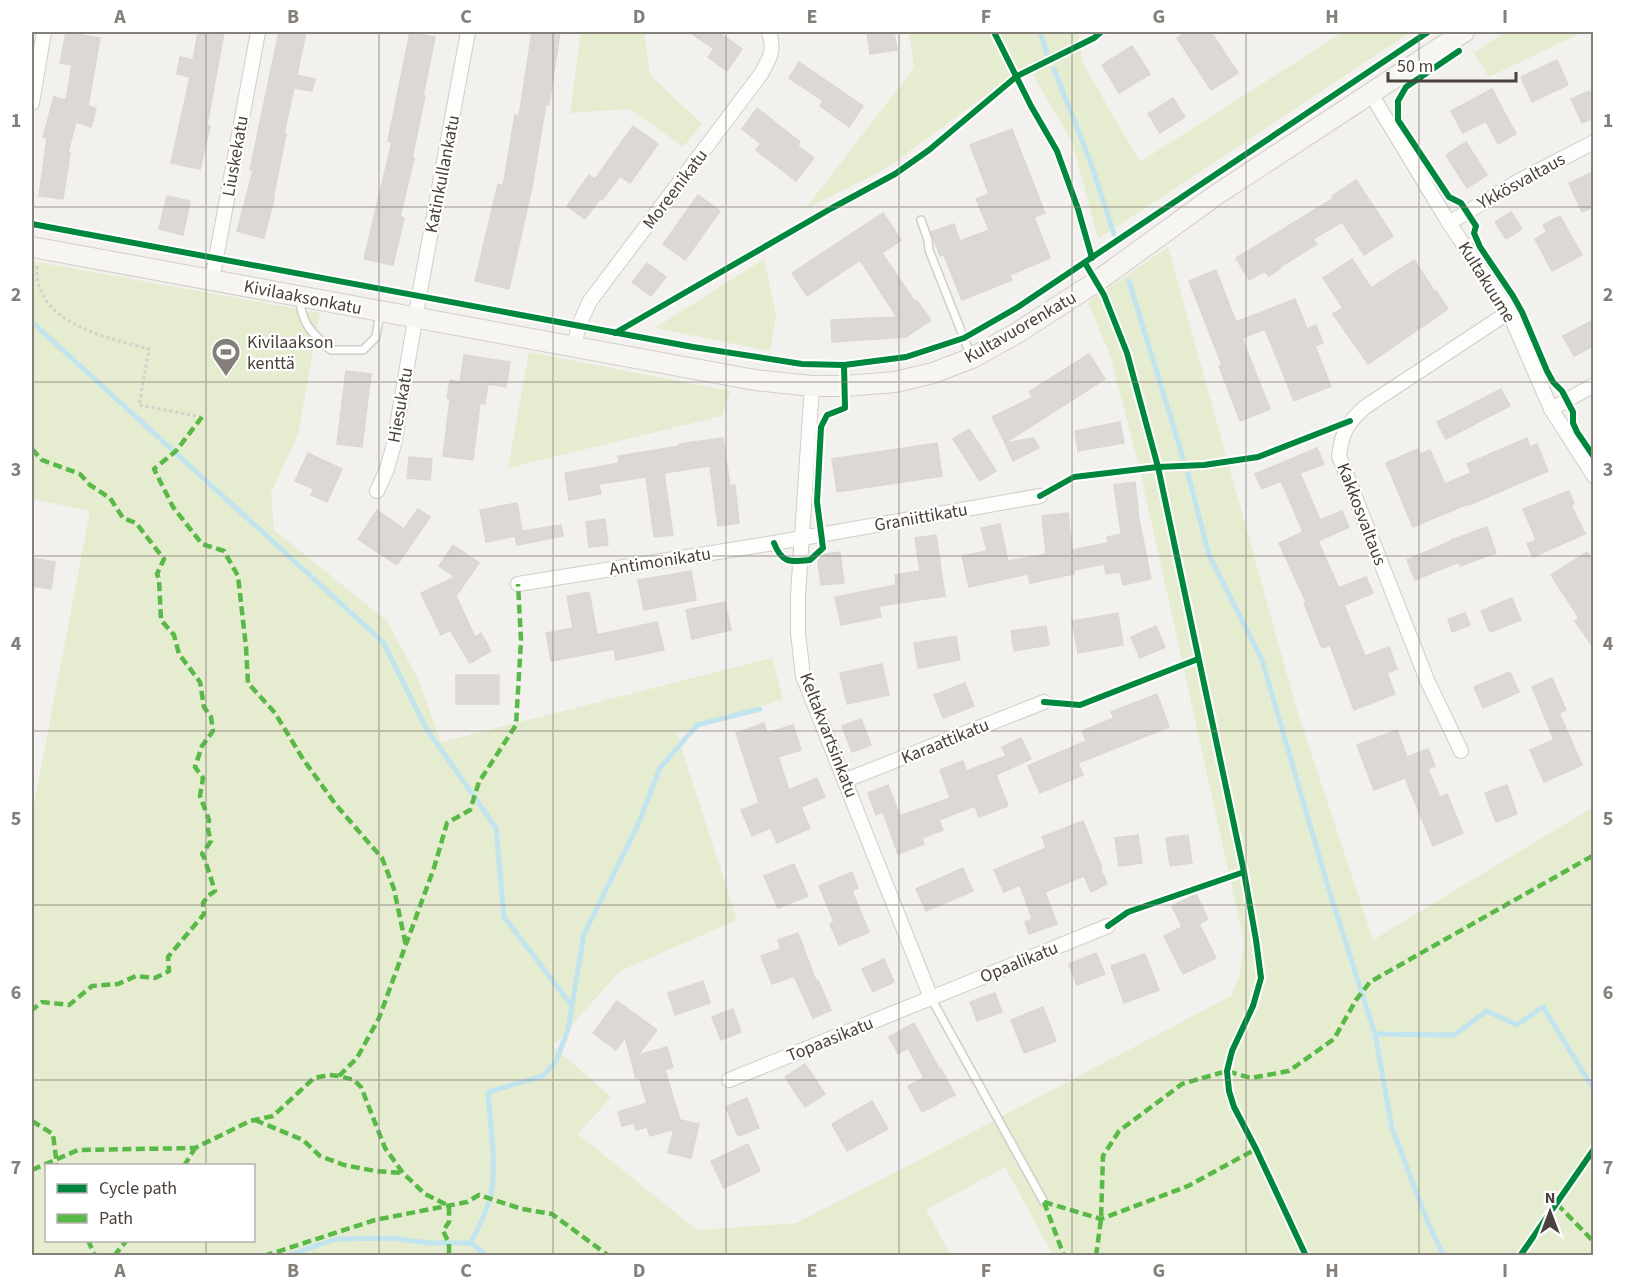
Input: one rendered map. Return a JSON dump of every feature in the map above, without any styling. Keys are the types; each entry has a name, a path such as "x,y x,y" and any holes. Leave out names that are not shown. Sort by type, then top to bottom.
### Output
{"street":[{"path":"32,103 44,32"},
{"name":"Liuskekatu","path":"212,280 258,32"},
{"name":"Katinkullankatu","path":"415,317 468,32"},
{"name":"Moreenikatu","path":"574,346 579,325 590,301 761,74 770,58 772,42 770,32"},
{"name":"Kultavuorenkatu","path":"574,346 755,380 812,386 895,382 933,373 972,358 1017,333 1096,282 1216,195 1464,32"},
{"name":"Kultakuume","path":"1371,94 1449,223 1509,312 1551,409 1593,476"},
{"name":"Ykkösvaltaus","path":"1449,223 1517,182 1593,142"},
{"name":"Kivilaaksonkatu","path":"35,247 574,346"},
{"name":"Kakkosvaltaus","path":"1461,752 1427,680 1340,456 1341,438 1350,421 1365,407 1509,312"},
{"name":"Hiesukatu","path":"376,491 387,469 394,444 415,317"},
{"path":"1551,409 1593,385"},
{"name":"Keltakvartsinkatu","path":"812,386 798,595 798,633 804,675 931,998"},
{"name":"Graniittikatu","path":"802,538 1040,496"},
{"name":"Antimonikatu","path":"518,584 802,538"},
{"name":"Karaattikatu","path":"846,780 1044,702"},
{"name":"Opaalikatu","path":"931,998 1108,926"},
{"name":"Topaasikatu","path":"729,1080 931,998"}],"lane":[{"path":"921,220 929,250 972,358"},
{"path":"299,296 302,316 307,325 312,333 331,350 363,350 376,337 380,311"},
{"path":"931,998 1044,1202"}],"path":[{"path":"35,247 36,276 40,291 52,309 80,329 149,349 139,405 202,417"}],"green space":[{"path":"581,32 644,32 650,75 702,124 683,147 630,109 570,113"},
{"path":"909,32 1078,32 1082,62 1140,162 1343,32 1411,32 1098,239 1072,141 1027,65 887,168 804,210 914,68"},
{"path":"1505,32 1583,32 1489,77 1474,53"},
{"path":"1168,247 1296,707 1373,940 1593,807 1593,1255 1053,1255 1005,1167 926,1210 951,1255 32,1255 32,815 90,511 32,499 32,261 320,313 298,435 271,493 274,530 387,621 418,679 441,742 772,658 783,699 677,734 737,920 620,971 553,1046 611,1097 578,1134 697,1230 796,1223 1231,996 1240,974 1244,942 1139,466 1110,355 1088,302"},
{"path":"764,259 776,315 770,351 655,328"},
{"path":"529,352 730,391 722,416 508,468"}],"building":[{"path":"66,32 100,38 88,106 96,108 91,127 76,122 68,152 70,153 63,199 39,196 47,138 43,137 54,97 66,100 72,65 60,63"},
{"path":"198,32 224,32 207,125 210,126 200,169 171,163 190,77 177,74 180,57 193,60"},
{"path":"279,32 306,32 297,75 315,79 312,91 294,88 284,133 286,134 274,199 264,238 237,231 253,171 250,170"},
{"path":"410,32 435,37 412,158 414,158 400,217 404,218 393,265 364,259 392,142 388,141"},
{"path":"532,32 560,32 549,105 546,104 532,187 509,289 475,281 498,184 503,186 515,115 519,116"},
{"path":"689,32 718,32 742,49 727,71 708,57 714,49"},
{"path":"867,32 894,32 897,50 870,54"},
{"path":"1188,32 1211,32 1238,73 1211,90 1177,38"},
{"path":"1132,46 1150,74 1119,93 1102,65"},
{"path":"1557,60 1568,85 1532,102 1521,77"},
{"path":"799,62 863,106 849,127 820,106 823,101 789,78"},
{"path":"1492,89 1516,134 1498,144 1486,121 1463,133 1451,111"},
{"path":"1589,91 1593,100 1593,118 1582,123 1571,99"},
{"path":"1173,98 1185,117 1160,133 1148,114"},
{"path":"757,108 800,142 798,146 814,158 796,181 756,150 761,144 742,129"},
{"path":"633,126 658,144 630,183 620,176 585,219 567,206 589,175 595,179"},
{"path":"1012,129 1045,213 1034,217 1050,258 1010,275 1012,280 962,300 944,255 940,256 931,232 954,224 960,241 989,230 976,199 989,194 970,145"},
{"path":"1466,142 1487,175 1467,188 1446,155"},
{"path":"1593,172 1593,207 1582,212 1569,183"},
{"path":"1356,180 1393,236 1364,255 1342,222 1313,239 1317,244 1269,276 1265,271 1249,280 1236,258 1334,198 1332,196"},
{"path":"698,195 720,211 685,260 663,244"},
{"path":"167,196 190,201 183,235 159,229"},
{"path":"1511,212 1522,229 1506,239 1495,222"},
{"path":"883,213 901,240 882,253 915,302 917,301 931,320 906,337 832,342 831,320 897,317 860,260 807,296 792,273"},
{"path":"1560,216 1582,255 1552,271 1535,239 1547,232 1543,225"},
{"path":"1352,259 1371,288 1414,260 1448,309 1368,364 1333,314 1343,308 1323,278"},
{"path":"647,263 666,277 651,296 632,282"},
{"path":"1216,270 1236,322 1295,299 1307,329 1316,325 1323,343 1315,346 1331,386 1294,401 1265,329 1242,338 1270,409 1240,421 1219,366 1222,365 1189,281"},
{"path":"1593,320 1593,346 1574,356 1563,336"},
{"path":"1089,354 1105,379 1005,443 992,417 1033,397 1029,392"},
{"path":"464,355 510,362 506,387 488,384 485,404 480,403 473,460 443,456 450,380 460,382"},
{"path":"346,371 371,374 362,447 337,444"},
{"path":"1501,389 1510,406 1446,439 1437,422"},
{"path":"1120,422 1124,443 1078,451 1075,431"},
{"path":"969,429 996,471 980,481 953,439"},
{"path":"723,438 730,486 735,485 739,523 718,526 710,466 664,473 673,535 654,537 646,477 599,484 601,494 569,500 565,473 619,463 618,456"},
{"path":"1034,438 1039,448 1013,461 1005,443"},
{"path":"1527,438 1530,447 1537,444 1548,471 1413,527 1386,463 1418,449 1420,454 1430,450 1445,484 1471,473 1467,464"},
{"path":"937,443 942,476 837,492 832,459"},
{"path":"1317,448 1324,464 1300,473 1320,520 1342,511 1349,527 1318,541 1339,588 1366,577 1373,593 1344,605 1365,656 1389,647 1397,669 1387,673 1395,694 1354,710 1330,645 1322,648 1304,603 1306,602 1279,543 1303,532 1281,481 1262,489 1255,474"},
{"path":"308,453 342,469 327,502 311,495 314,489 295,481"},
{"path":"409,457 432,459 430,480 407,478"},
{"path":"1135,482 1139,519 1151,579 1123,585 1120,572 1106,574 1104,564 1074,570 1074,574 1030,583 1028,574 969,587 962,556 987,551 981,528 1000,524 1008,561 1046,554 1042,516 1068,513 1072,550 1108,543 1107,537 1121,534 1114,485"},
{"path":"1569,491 1574,504 1571,505 1585,534 1533,557 1527,544 1536,540 1523,509"},
{"path":"517,503 522,531 561,525 563,536 517,545 515,536 486,542 480,510"},
{"path":"418,509 430,517 397,565 358,539 377,510 404,529"},
{"path":"605,519 608,545 589,547 586,522"},
{"path":"1487,527 1496,553 1460,566 1459,562 1415,580 1407,560"},
{"path":"936,535 945,596 879,606 881,617 841,625 835,597 896,585 895,575 920,571 915,538"},
{"path":"453,545 479,563 456,596 475,637 481,633 491,651 470,663 450,630 441,635 421,593 455,577 439,566"},
{"path":"840,552 844,583 821,585 817,555"},
{"path":"1587,552 1593,561 1593,647 1575,621 1579,618 1551,575"},
{"path":"32,558 55,562 51,589 32,586"},
{"path":"691,571 696,600 644,610 638,580"},
{"path":"589,592 597,635 657,622 664,650 616,660 614,649 551,661 546,633 573,628 567,596"},
{"path":"1512,598 1521,620 1490,632 1481,611"},
{"path":"725,602 731,630 692,639 686,610"},
{"path":"1118,613 1123,645 1078,653 1072,621"},
{"path":"1465,613 1470,625 1452,632 1448,619"},
{"path":"1046,626 1049,645 1014,651 1011,631"},
{"path":"1156,626 1165,647 1140,658 1131,637"},
{"path":"956,636 960,660 918,668 914,643"},
{"path":"882,664 889,695 847,704 840,673"},
{"path":"1510,672 1519,692 1483,708 1474,687"},
{"path":"456,675 499,675 499,704 456,704"},
{"path":"1552,678 1566,710 1559,713 1582,765 1544,782 1530,750 1554,740 1532,687"},
{"path":"965,683 974,706 943,718 934,695"},
{"path":"1157,694 1169,727 1078,763 1083,775 1040,793 1028,766 1086,741 1082,731 1114,718 1111,712"},
{"path":"861,719 871,745 852,752 842,726"},
{"path":"764,723 767,733 793,725 801,750 778,757 789,790 817,778 825,797 801,807 810,828 777,843 770,828 752,836 741,810 759,803 736,733"},
{"path":"1397,730 1407,757 1428,749 1435,766 1428,769 1440,797 1447,794 1463,833 1433,846 1405,778 1374,790 1357,745"},
{"path":"1021,738 1031,759 996,775 1008,806 979,817 975,806 939,820 943,830 922,838 924,844 898,854 883,812 876,815 868,793 888,785 900,816 950,798 940,770 963,761 966,771 1006,756 1002,747"},
{"path":"1507,785 1517,814 1496,822 1485,793"},
{"path":"1083,821 1107,884 1091,892 1084,876 1045,892 1057,924 1029,934 1025,922 1032,919 1020,885 1004,892 994,870 1046,848 1042,837"},
{"path":"1138,835 1142,863 1119,866 1115,838"},
{"path":"1188,835 1192,863 1170,866 1166,838"},
{"path":"794,864 808,896 778,908 764,876"},
{"path":"963,868 973,891 926,911 916,889"},
{"path":"852,872 858,888 852,891 869,932 839,945 830,924 834,922 819,886"},
{"path":"1196,894 1208,919 1199,924 1216,958 1183,974 1164,936 1182,927 1172,906"},
{"path":"798,933 816,981 818,980 831,1010 813,1018 794,976 772,984 761,956 781,949 778,940"},
{"path":"1096,953 1105,974 1077,985 1069,964"},
{"path":"1145,954 1159,990 1124,1003 1111,966"},
{"path":"884,959 894,982 873,992 862,969"},
{"path":"703,981 710,1003 675,1015 668,993"},
{"path":"995,993 1002,1012 977,1021 970,1002"},
{"path":"617,1001 657,1030 638,1055 667,1047 673,1067 665,1070 680,1120 699,1124 691,1158 668,1153 674,1129 650,1136 647,1127 636,1130 634,1123 622,1126 618,1112 647,1103 639,1077 636,1078 625,1037 616,1050 593,1033"},
{"path":"1043,1007 1056,1041 1024,1053 1011,1020"},
{"path":"733,1009 741,1032 721,1040 712,1017"},
{"path":"914,1023 955,1095 922,1112 908,1086 924,1078 908,1048 898,1054 889,1037"},
{"path":"805,1064 825,1094 805,1107 785,1077"},
{"path":"747,1098 759,1128 738,1136 726,1107"},
{"path":"872,1101 888,1129 847,1151 832,1124"},
{"path":"748,1144 760,1171 724,1188 711,1161"}],"waterway":[{"path":"1040,32 1047,54"},
{"path":"1054,69 1092,166 1114,234"},
{"path":"1129,281 1183,458"},
{"path":"32,322 383,642 426,728 496,828 504,917 572,1006"},
{"path":"1188,474 1209,555 1262,660 1328,887 1375,1034 1392,1128 1428,1223 1444,1256"},
{"path":"471,1243 487,1208 493,1182 488,1092 543,1076 556,1061 568,1030 584,934 637,827 660,768 697,725 760,709"},
{"path":"1375,1034 1454,1035 1487,1011 1517,1025 1543,1007 1594,1090"},
{"path":"286,1256 336,1239 392,1238 428,1243 471,1243 487,1256"}],"marked path":[{"path":"202,417 176,451 154,469 173,507 202,544 224,551 238,576 248,683 275,713 303,759 336,805 382,858 394,889 406,946"},
{"path":"32,449 42,460 80,474 90,485 110,498 123,518 136,523 164,559 157,574 161,620 174,635 179,654 200,682 204,707 211,717 213,731 202,746 195,767 203,778 200,796 209,820 208,830 211,841 202,854 215,891 203,903 204,914 168,957 169,971 155,978 136,976 118,984 92,986 69,1005 42,1002 32,1010"},
{"path":"339,1076 357,1058 379,1018 434,868 447,823 470,810 479,782 516,725 521,640 518,584"},
{"path":"1096,1256 1101,1219 1103,1156 1119,1131 1182,1084 1227,1071 1251,1078 1289,1071 1334,1039 1356,1000 1370,982 1594,855"},
{"path":"46,1164 78,1150 195,1148 250,1121 273,1116 314,1078 339,1076 354,1080 361,1087 385,1148 403,1173 425,1194 449,1206 449,1222 443,1231 449,1243 449,1256"},
{"path":"255,1120 303,1140 320,1156 344,1165 403,1173"},
{"path":"32,1121 53,1134 57,1164"},
{"path":"185,1164 195,1148"},
{"path":"1044,1202 1101,1219 1188,1186 1256,1149"},
{"path":"32,1170 45,1164"},
{"path":"264,1256 375,1220 467,1202 479,1195 522,1209 552,1214 609,1256"},
{"path":"1044,1202 1064,1256"},
{"path":"1557,1204 1594,1242"},
{"path":"89,1242 95,1256"},
{"path":"114,1256 125,1242"}],"cycle path":[{"path":"994,32 1031,106 1057,151 1078,209 1092,258"},
{"path":"615,333 895,174 929,150 1017,76 1094,38 1101,32"},
{"path":"32,224 693,347 802,364 844,365 906,357 964,338 1018,307 1428,32"},
{"path":"1459,51 1406,87 1398,101 1398,120 1449,197 1461,203 1476,226 1474,233 1480,247 1522,312 1547,371 1562,391 1573,412 1573,423 1577,432 1594,457"},
{"path":"1085,263 1104,295 1127,353 1158,467 1244,872 1256,940 1261,978 1253,1006 1232,1051 1227,1071 1229,1091 1234,1107 1306,1256"},
{"path":"774,543 780,555 792,561 810,560 823,548 817,502 821,427 827,415 845,408 844,365"},
{"path":"1040,496 1074,477 1158,467 1204,465 1258,457 1350,421"},
{"path":"1044,702 1080,705 1198,659"},
{"path":"1108,926 1128,912 1244,872"},
{"path":"1520,1256 1594,1149"}],"place":[{"name":"Kivilaakson kenttä","path":"226,378"}]}
